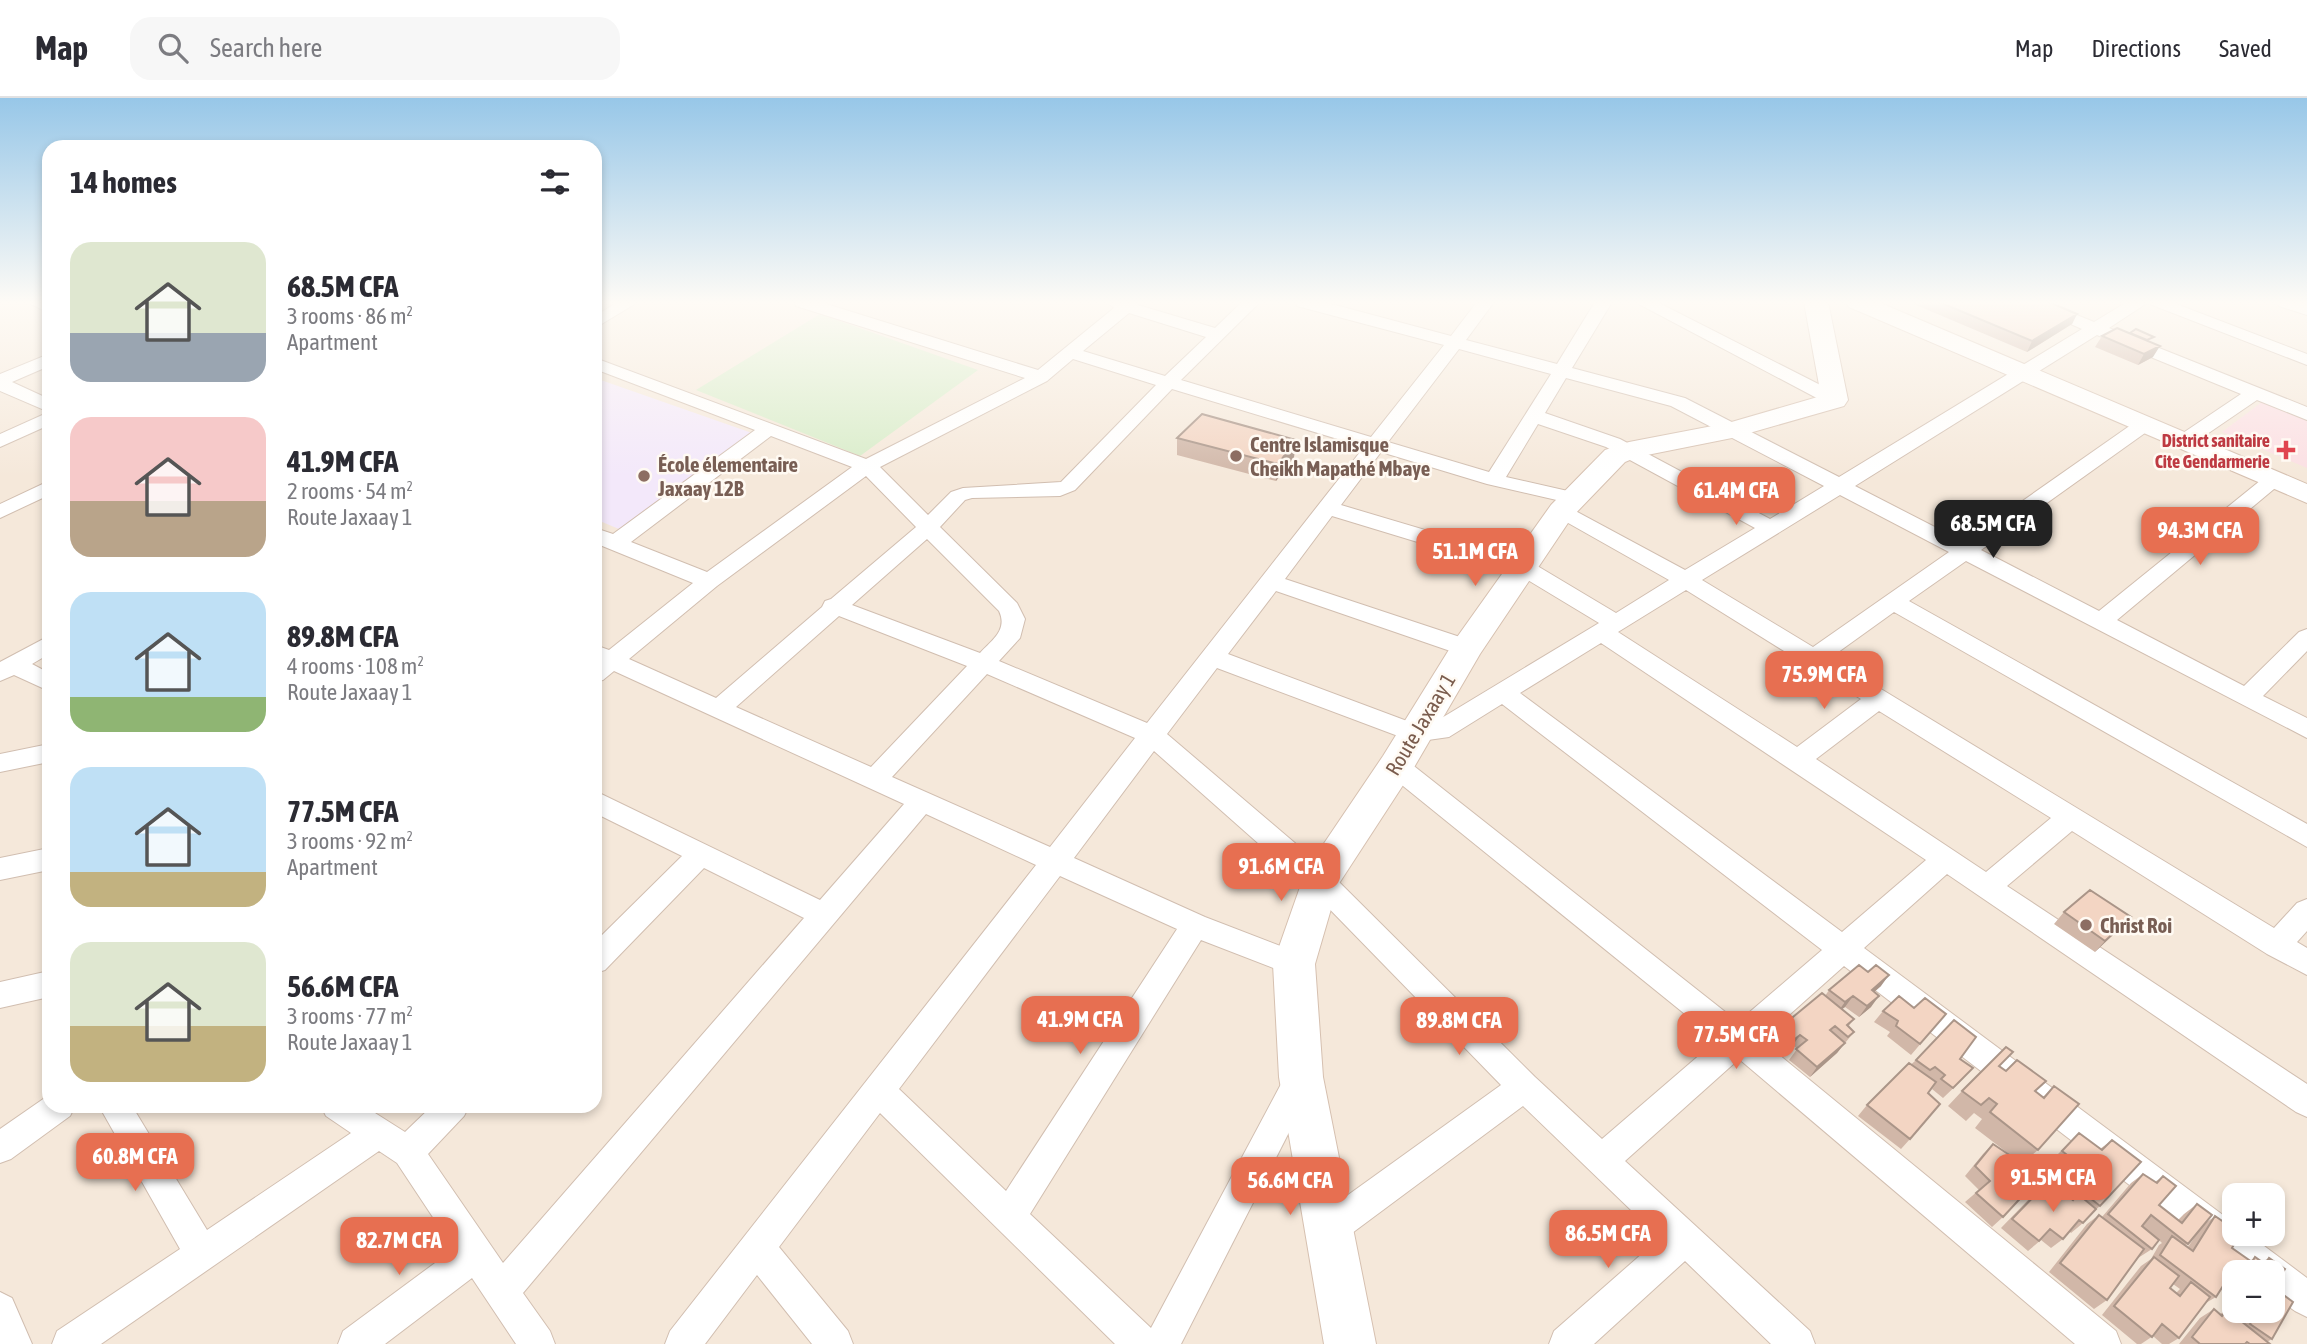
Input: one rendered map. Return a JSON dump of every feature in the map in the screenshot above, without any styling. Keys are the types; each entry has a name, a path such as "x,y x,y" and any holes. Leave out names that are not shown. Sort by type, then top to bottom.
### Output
{"street":[{"path":"995,360 1041,377"},
{"path":"602,661 867,466 1041,377 1061,360"},
{"path":"1094,360 1494,480 1567,505 2307,963"},
{"path":"718,709 833,606 928,527 958,496 970,492 1060,490 1068,486 1192,360"},
{"path":"683,1344 1441,360"},
{"path":"1520,360 1678,402 2307,729"},
{"path":"1494,480 1568,360"},
{"path":"1757,360 1835,400"},
{"path":"1827,360 1835,400"},
{"path":"1990,360 2307,494"},
{"path":"1405,749 1440,731 1610,629 2047,360"},
{"path":"2173,360 2307,414"},
{"path":"0,382 42,362"},
{"path":"602,366 867,466 1009,608 1014,619 1012,633 874,780"},
{"path":"0,382 42,403"},
{"path":"2184,441 2255,393"},
{"name":"Route Jaxaay 1","path":"1350,1344 1301,1077 1294,964 1320,881 1521,566 1567,505 1615,456 1629,450 1732,430 1835,400"},
{"path":"1534,416 1589,433 1629,450 1773,528"},
{"path":"0,442 42,421"},
{"path":"1814,658 2145,424"},
{"path":"605,539 767,430"},
{"path":"2100,622 2273,480"},
{"path":"0,512 42,491"},
{"path":"1327,508 1521,566 1798,760 2307,1102"},
{"path":"605,539 709,581"},
{"path":"1270,581 1467,648"},
{"path":"1893,602 2307,837"},
{"path":"833,606 983,663 1152,735 1320,881 1524,1087 1797,1344"},
{"path":"2247,698 2307,637"},
{"path":"7,669 42,648"},
{"path":"1212,657 1405,749 1740,1041 2103,1344"},
{"path":"602,663 718,709 1195,925 1294,964"},
{"path":"7,669 42,681"},
{"path":"1504,693 2255,1260"},
{"path":"1798,760 1878,699"},
{"path":"0,763 42,754"},
{"path":"502,1292 922,801"},
{"path":"602,804 824,915"},
{"path":"1987,887 2070,817"},
{"path":"602,954 701,854"},
{"path":"1602,1160 1946,859"},
{"path":"0,869 42,860"},
{"path":"2277,945 2307,911"},
{"path":"1010,1216 1195,925"},
{"path":"0,995 42,986"},
{"path":"1162,1344 1301,1077"},
{"path":"1328,1230 1524,1087"},
{"path":"878,1090 1141,1344"},
{"path":"0,1148 49,1113"},
{"path":"119,1113 201,1254"},
{"path":"348,1113 408,1152 537,1344"},
{"path":"408,1152 446,1113"},
{"path":"69,1344 378,1133"},
{"path":"1567,1344 1685,1238"},
{"path":"757,1248 835,1344"},
{"path":"356,1344 476,1254"},
{"path":"2285,1283 2307,1299"},
{"path":"0,1310 14,1344"}],"shaded area":[{"path":"0,360 42,360 42,1113 602,1113 602,360 2307,360 2307,1344 0,1344"},
{"name":"École élementaire Jaxaay 12B","path":"602,380 752,433 619,529 602,522"},
{"name":"District sanitaire Cite Gendarmerie","path":"2262,402 2307,420 2307,468 2222,432"}],"green space":[{"path":"745,360 950,360 978,370 860,456 696,390"}],"building":[{"path":"1202,414 1296,440 1278,464 1177,438"},
{"path":"2090,890 2131,917 2105,941 2064,912"},
{"path":"1859,965 1868,972 1876,965 1889,975 1872,990 1879,996 1867,1006 1853,996 1845,1002 1829,990"},
{"path":"1822,993 1854,1019 1847,1025 1854,1032 1848,1037 1835,1026 1830,1030 1845,1043 1817,1067 1796,1049 1807,1040 1800,1035 1790,1043 1776,1031"},
{"path":"1899,996 1914,1008 1925,998 1946,1014 1920,1044 1896,1026 1898,1021 1883,1011"},
{"path":"1954,1020 1976,1037 1960,1059 1973,1068 1953,1088 1941,1079 1945,1075 1935,1067 1930,1070 1916,1060"},
{"path":"2006,1047 2013,1052 1999,1066 2006,1071 2017,1060 2046,1081 2035,1091 2044,1098 2054,1086 2079,1104 2038,1150 1990,1112 1997,1104 1989,1098 1981,1105 1962,1091"},
{"path":"1909,1063 1936,1082 1928,1093 1940,1104 1910,1139 1867,1105"},
{"path":"2079,1133 2102,1150 2112,1140 2141,1162 2100,1206 2055,1170 2061,1163 2078,1177 2085,1169 2062,1151"},
{"path":"1993,1144 2041,1176 2003,1217 1976,1193 1990,1181 1975,1166"},
{"path":"2143,1174 2157,1183 2163,1176 2176,1186 2159,1205 2182,1223 2197,1204 2212,1215 2188,1244 2151,1215 2142,1226 2159,1240 2152,1249 2108,1214"},
{"path":"2059,1189 2073,1200 2078,1194 2096,1209 2083,1223 2079,1220 2063,1239 2050,1229 2039,1241 2012,1219 2040,1190 2050,1198"},
{"path":"2099,1215 2144,1249 2107,1300 2060,1263"},
{"path":"2215,1216 2222,1221 2222,1246 2233,1246 2232,1248 2249,1260 2222,1260 2222,1288 2216,1297 2160,1255 2172,1236 2193,1251"},
{"path":"2154,1257 2179,1276 2170,1288 2180,1296 2191,1282 2210,1297 2179,1338 2162,1324 2152,1337 2114,1306"},
{"path":"2285,1296 2293,1302 2285,1316"},
{"path":"2214,1309 2222,1316 2222,1323 2243,1323 2270,1344 2200,1344 2192,1337"},
{"path":"2251,1323 2281,1323 2272,1339"}],"place":[{"name":"District sanitaire Cite Gendarmerie","path":"2286,450"},
{"name":"Centre Islamisque Cheikh Mapathé Mbaye","path":"1236,456"},
{"name":"École élementaire Jaxaay 12B","path":"644,476"},
{"name":"Christ Roi","path":"2086,925"}]}
